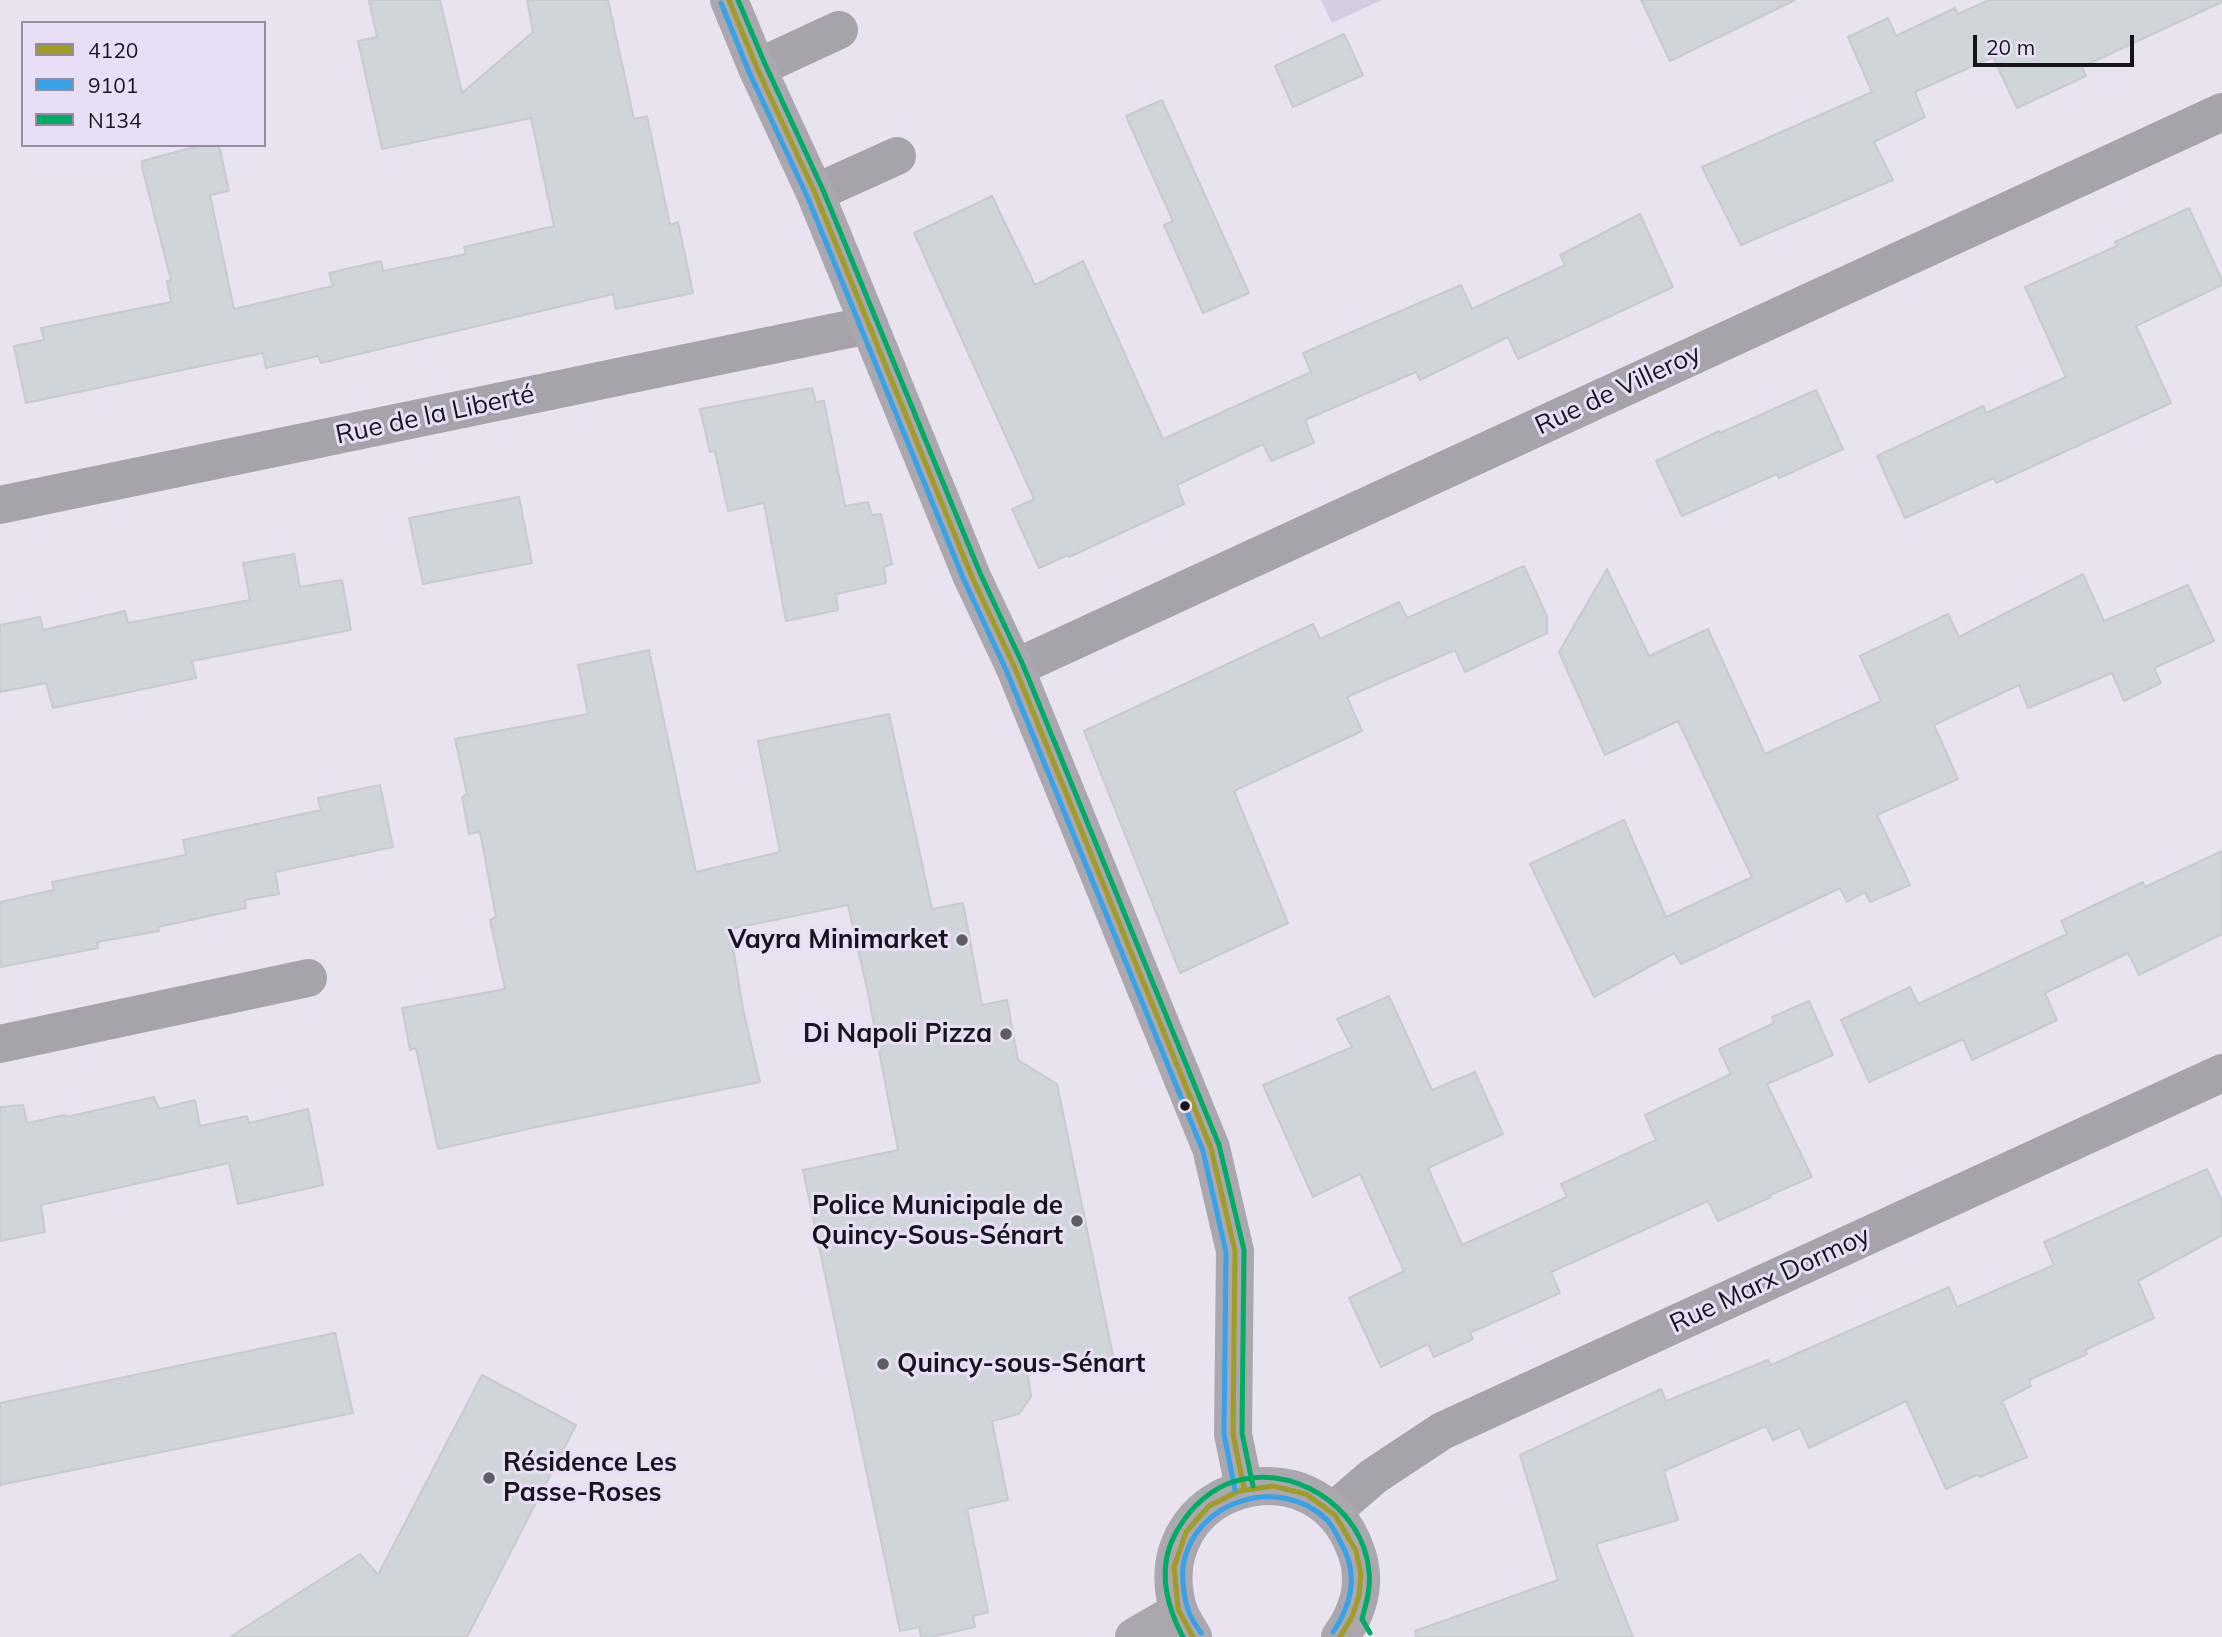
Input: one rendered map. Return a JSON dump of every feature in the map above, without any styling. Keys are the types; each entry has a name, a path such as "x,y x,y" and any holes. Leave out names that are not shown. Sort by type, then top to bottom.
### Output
{"main road":[{"path":"729,0 757,68 815,193 1211,1148 1235,1251 1233,1434 1244,1488"},
{"path":"1134,1637 1186,1624 1173,1581 1177,1549 1192,1522 1216,1500 1244,1488 1275,1485 1306,1494 1332,1512 1350,1535 1360,1563 1360,1592 1351,1631"}],"street":[{"path":"757,68 839,30"},
{"name":"Rue de Villeroy","path":"1014,668 2222,112"},
{"path":"815,193 897,156"},
{"name":"Rue de la Liberté","path":"0,505 869,325"},
{"path":"0,1044 308,978"},
{"name":"Rue Marx Dormoy","path":"1332,1512 1374,1476 1442,1431 2222,1073"}],"shaded area":[{"path":"1321,0 1382,0 1332,23"}],"building":[{"path":"369,0 440,0 462,93 533,32 527,0 608,0 634,119 647,116 670,225 678,222 693,293 616,309 613,294 321,363 318,356 266,368 263,353 26,403 14,346 44,340 41,328 171,302 167,281 171,280 142,161 194,147 219,147 229,191 210,195 234,309 333,286 329,273 381,261 383,271 466,254 464,247 554,226 531,118 382,149 358,41 377,37"},
{"path":"1641,0 1795,0 1670,61"},
{"path":"1989,0 2222,2 2082,67 2086,76 2017,108 1993,57 1915,92 1925,117 1874,142 1893,180 1741,245 1702,167 1872,92 1848,37 1888,18 1896,36 1955,8 1958,14"},
{"path":"1344,34 1363,75 1293,107 1275,66"},
{"path":"1162,100 1249,293 1203,313 1164,225 1173,221 1126,116"},
{"path":"992,196 1035,285 1083,261 1163,439 1311,372 1303,353 1461,285 1472,309 1565,265 1560,255 1640,214 1673,287 1518,359 1508,337 1420,380 1416,372 1305,420 1314,443 1271,461 1263,444 1177,485 1184,504 1039,568 1012,509 1034,499 914,233"},
{"path":"2189,208 2222,285 2136,326 2171,403 1996,483 1994,478 1905,518 1877,456 1983,406 1986,413 2066,377 2025,287 2117,246 2115,242"},
{"path":"812,388 816,402 824,401 845,506 868,502 872,515 881,514 892,564 884,567 886,583 836,594 838,610 786,621 764,503 728,511 715,451 710,452 700,409"},
{"path":"1816,390 1843,449 1779,478 1777,474 1682,516 1656,461"},
{"path":"519,497 532,563 423,584 409,518"},
{"path":"294,554 300,587 342,580 351,630 192,661 196,678 53,708 46,683 0,692 0,625 40,617 43,630 125,611 128,623 250,600 243,563"},
{"path":"1524,566 1547,616 1547,633 1465,672 1455,650 1347,697 1362,731 1234,791 1288,923 1180,973 1084,731 1313,624 1320,639 1399,602 1407,618"},
{"path":"1607,569 1649,656 1708,629 1765,754 1881,701 1860,656 1948,614 1959,637 2083,574 2104,621 2188,585 2214,641 2154,668 2161,683 2124,701 2112,673 2028,708 2019,685 1934,725 1958,779 1877,815 1910,885 1870,902 1865,892 1847,902 1840,888 1681,964 1674,953 1594,997 1530,864 1624,820 1666,917 1752,877 1678,721 1605,755 1559,652"},
{"path":"649,650 696,872 780,852 758,741 889,714 932,909 963,903 982,1005 1007,1000 1018,1060 1057,1084 1113,1356 1028,1375 1031,1397 1019,1414 992,1421 1008,1500 967,1509 988,1612 973,1616 975,1627 931,1637 921,1637 919,1627 900,1631 803,1170 898,1150 848,905 730,929 743,1009 760,1082 438,1149 416,1048 410,1050 402,1008 505,989 490,920 496,917 480,832 469,834 462,797 467,794 455,739 588,714 578,665"},
{"path":"380,785 393,847 275,872 279,894 245,900 246,908 158,927 159,931 97,942 98,948 0,967 0,902 54,890 52,882 186,855 183,840 321,810 318,798"},
{"path":"2222,851 2222,934 2139,975 2128,953 2045,993 2057,1020 1972,1060 1963,1039 1869,1082 1841,1020 1910,987 1918,1004 2067,934 2061,921 2143,882 2145,887"},
{"path":"1389,996 1432,1090 1475,1072 1503,1134 1428,1168 1462,1245 1567,1197 1561,1184 1656,1140 1645,1115 1731,1074 1719,1049 1774,1023 1772,1017 1809,1001 1833,1055 1767,1084 1812,1177 1718,1221 1708,1201 1551,1272 1560,1293 1470,1333 1473,1339 1434,1357 1428,1344 1381,1367 1349,1298 1404,1271 1360,1174 1313,1197 1263,1085 1352,1047 1337,1019"},
{"path":"154,1097 159,1109 195,1100 200,1126 247,1116 249,1123 308,1109 323,1185 238,1204 229,1163 41,1205 45,1232 0,1241 0,1107 23,1105 27,1123"},
{"path":"2207,1169 2222,1201 2222,1235 2138,1281 2154,1318 2085,1350 2087,1354 2029,1380 2031,1386 2002,1401 2027,1457 1946,1489 1906,1401 1809,1448 1800,1428 1773,1440 1766,1426 1664,1471 1678,1520 1596,1544 1633,1637 1416,1637 1415,1631 1558,1580 1520,1455 1661,1389 1666,1401 1768,1360 1771,1365 1949,1287 1957,1307 2054,1265 2044,1242"},
{"path":"335,1333 353,1413 0,1485 0,1403"},
{"name":"Résidence Les Passe-Roses","path":"482,1375 576,1425 467,1637 230,1637 360,1554 378,1575"}],"transit line":[{"name":"4120","path":"729,0 757,68 815,193 972,577 1015,668 1211,1148 1235,1251 1233,1434 1244,1488"},
{"name":"N134","path":"738,0 823,190 980,573 1023,665 1219,1145 1244,1250 1242,1433 1253,1486"},
{"name":"9101","path":"721,3 749,72 807,196 964,580 1007,672 1203,1151 1226,1252 1224,1434 1235,1490"},
{"name":"N134","path":"1183,1637 1171,1610 1165,1582 1165,1567 1172,1540 1189,1513 1206,1496 1227,1484 1251,1478 1275,1478 1298,1483 1319,1494 1338,1509 1353,1527 1364,1548 1369,1572 1369,1590 1362,1619 1370,1633"},
{"name":"4120","path":"1193,1637 1178,1609 1174,1567 1186,1532 1209,1506 1239,1491 1273,1486 1306,1494 1335,1515 1356,1551 1361,1574 1359,1596 1352,1617 1340,1637"},
{"name":"9101","path":"1201,1633 1185,1600 1183,1567 1190,1544 1203,1525 1221,1511 1241,1501 1263,1497 1286,1499 1308,1506 1327,1520 1341,1543 1350,1566 1351,1589 1345,1611 1333,1632"}],"place":[{"name":"Vayra Minimarket","path":"962,940"},
{"name":"Di Napoli Pizza","path":"1006,1034"},
{"name":"Police Municipale de Quincy-Sous-Sénart","path":"1077,1221"},
{"name":"Quincy-sous-Sénart","path":"883,1364"},
{"name":"Résidence Les Passe-Roses","path":"489,1478"}]}
